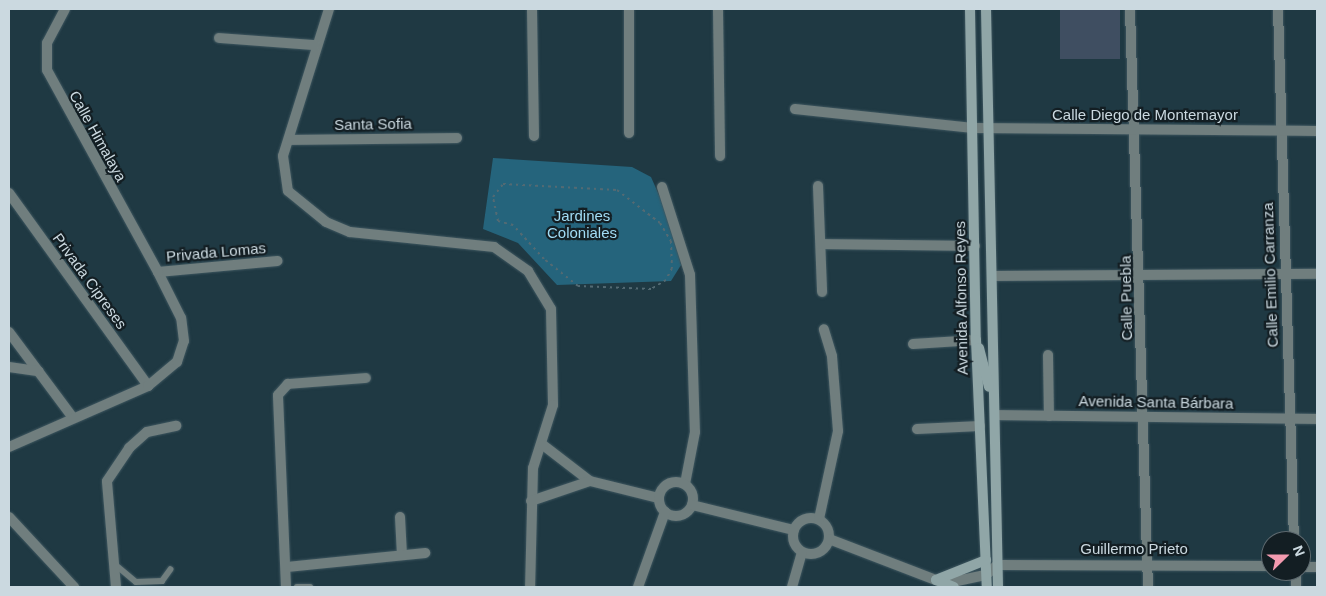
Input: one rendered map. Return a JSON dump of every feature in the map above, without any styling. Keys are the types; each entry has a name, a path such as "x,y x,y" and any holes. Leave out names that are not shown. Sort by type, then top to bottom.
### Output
{"main road":[{"name":"Avenida Alfonso Reyes","path":"970,9 976,340 987,587"},
{"name":"Avenida Alfonso Reyes","path":"986,9 998,587"},
{"path":"976,340 995,415"},
{"path":"936,580 986,560"},
{"path":"936,580 954,587"}],"street":[{"name":"Calle Himalaya","path":"9,448 148,386 177,362 184,341 181,318 158,272 47,70 47,43 65,9"},
{"path":"329,9 315,45 283,156 283,181 305,208 326,222 378,236 478,242 494,247 528,272 551,309 553,405 543,445 533,468 530,587"},
{"path":"532,9 534,136"},
{"path":"629,9 629,133"},
{"path":"718,9 720,156"},
{"name":"Calle Puebla","path":"1130,9 1141,274 1142,415 1148,587"},
{"name":"Calle Emilio Carranza","path":"1278,9 1294,531"},
{"path":"219,38 315,45"},
{"name":"Calle Diego de Montemayor","path":"795,109 989,129 1134,132 1317,131"},
{"name":"Santa Sofia","path":"289,140 457,138"},
{"path":"818,186 822,292"},
{"path":"662,187 690,275 695,432 685,484 692,494 692,505 680,516 665,512"},
{"name":"Privada Cipreses","path":"9,193 148,386"},
{"path":"821,244 975,246"},
{"name":"Privada Lomas","path":"158,272 277,261"},
{"path":"992,276 1317,274"},
{"path":"819,519 838,431 832,356 824,329"},
{"path":"9,332 73,418"},
{"path":"913,344 976,340"},
{"path":"1048,355 1050,416"},
{"path":"9,368 39,371"},
{"path":"286,587 287,567 278,395 288,384 366,378"},
{"name":"Avenida Santa Bárbara","path":"995,415 1142,415 1317,420"},
{"path":"116,587 116,565 107,481 111,472 147,432 176,426"},
{"path":"917,429 980,426"},
{"path":"543,445 590,481 658,498 665,512 638,587"},
{"path":"531,501 590,481"},
{"path":"658,498 671,482 685,484"},
{"path":"692,505 794,530"},
{"path":"9,517 74,587"},
{"path":"400,517 402,555"},
{"path":"804,519 819,519 827,527 829,539 817,554 802,552 793,540 794,530 804,519"},
{"path":"829,539 936,580 986,575 997,565"},
{"path":"792,587 802,552"},
{"path":"287,567 425,553"},
{"name":"Guillermo Prieto","path":"997,565 1148,563 1261,566"}],"lane":[{"path":"116,565 136,582 162,581 170,570"},
{"path":"297,587 310,587"}],"path":[{"path":"503,184 591,186 617,190 638,203 660,223 671,241 672,268 666,280 651,289 578,286 544,259 513,225 498,221 493,197 503,184"}],"green space":[{"name":"Jardines Coloniales","path":"493,158 632,167 651,177 670,220 681,265 671,281 557,285 518,243 483,229"}],"building":[{"path":"1060,9 1120,9 1120,59 1060,59"}]}
